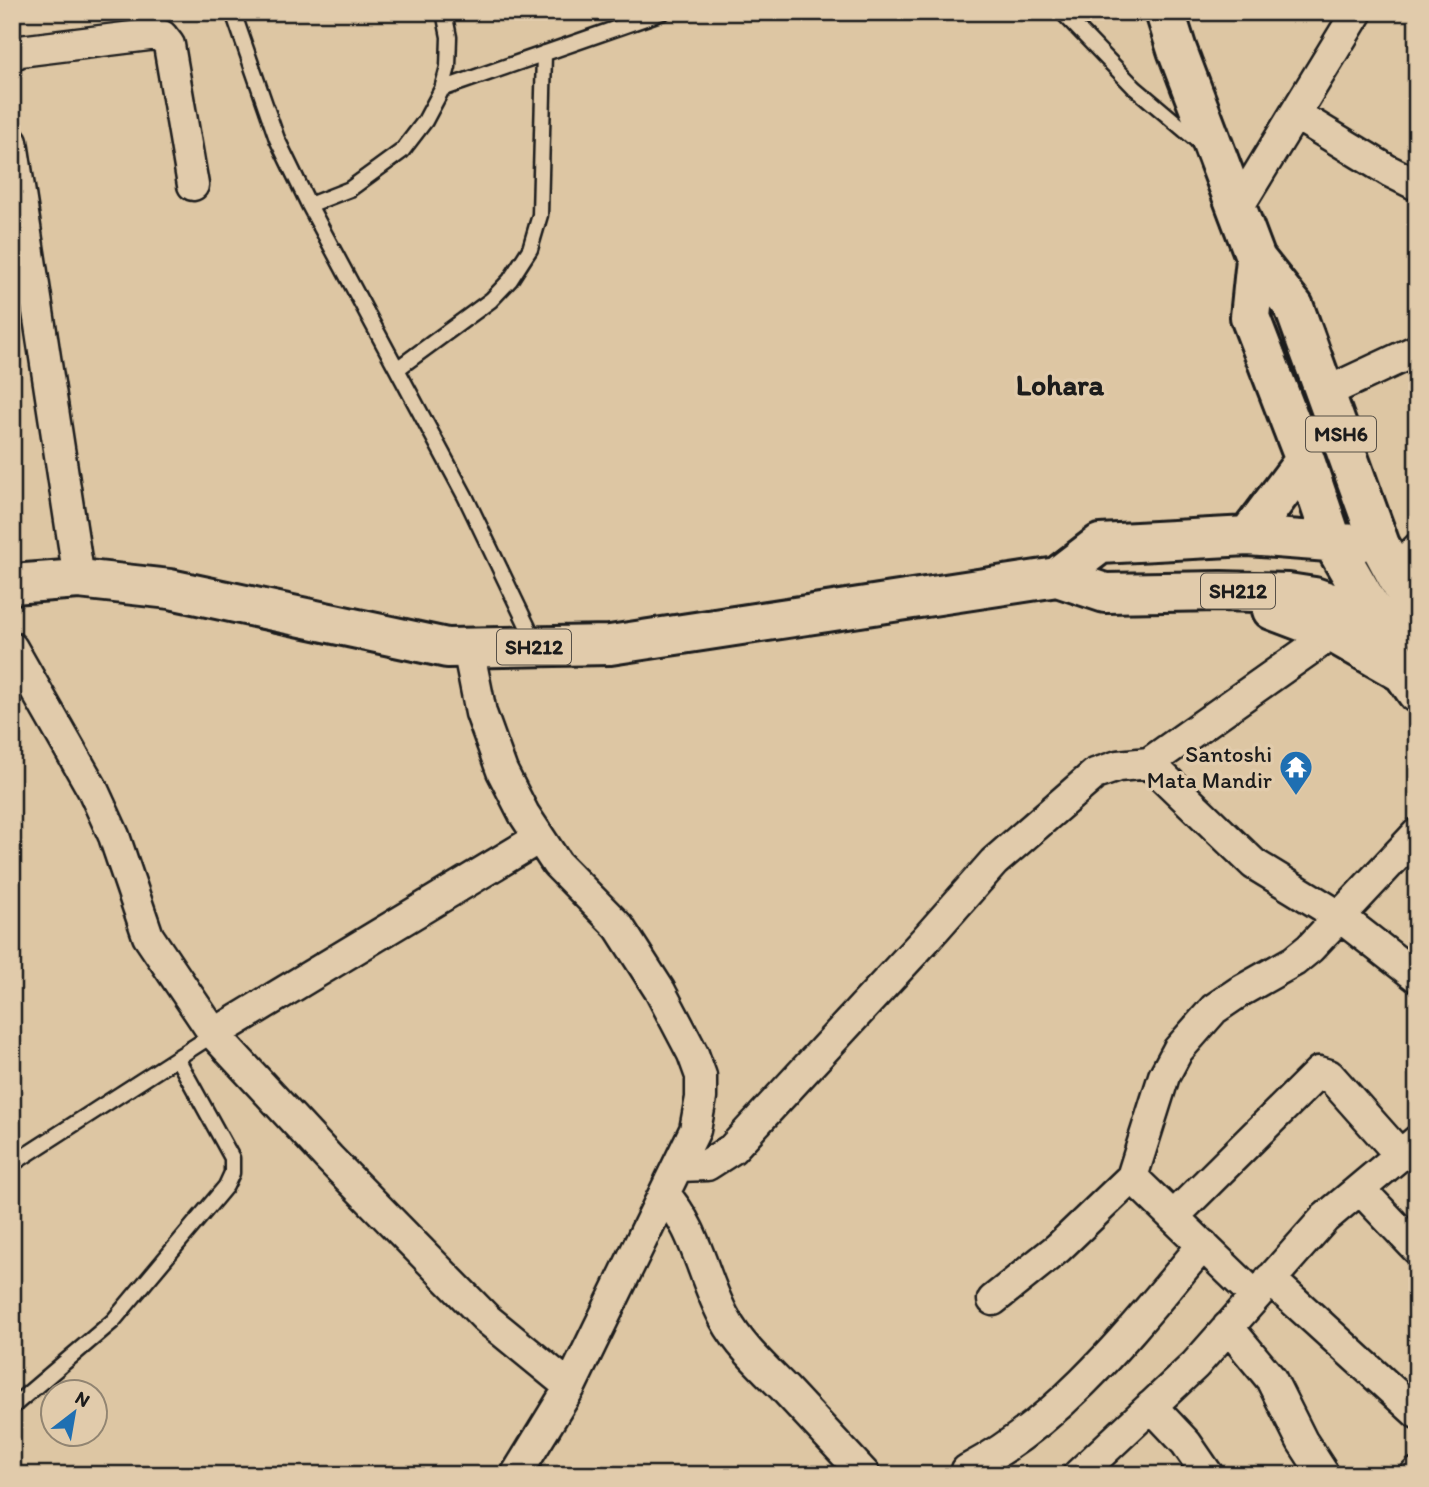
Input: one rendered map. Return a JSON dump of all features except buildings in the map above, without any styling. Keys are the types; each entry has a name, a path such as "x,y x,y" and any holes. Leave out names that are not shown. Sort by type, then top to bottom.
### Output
{"main road":[{"name":"MSH6","path":"1165,12 1256,259 1294,307 1327,393 1405,555 1417,614"},
{"name":"MSH6","path":"1256,259 1250,317 1305,460 1333,543 1412,679"},
{"path":"1248,536 1305,460"},
{"name":"SH212","path":"1057,577 1100,544 1248,536 1333,543 1405,555"},
{"name":"SH212","path":"12,584 79,579 170,589 447,648 610,645 1057,577 1105,593 1266,591 1314,597 1377,619 1417,625"},
{"path":"1221,591 1333,634 1412,679"}],"street":[{"path":"1237,209 1357,12"},
{"path":"12,55 20,51 157,34 162,36 169,45 193,185"},
{"path":"1295,114 1389,172 1417,185"},
{"path":"12,142 26,330 79,579"},
{"path":"1327,393 1417,351"},
{"path":"678,1166 707,1165 732,1149 926,939 993,862 1095,774 1118,766 1149,763 1333,634"},
{"path":"12,648 93,790 114,836 148,936 214,1034 329,1158 487,1319 570,1387"},
{"path":"468,648 481,713 502,771 539,838 557,863 619,927 660,991 701,1076 701,1098 695,1130 570,1387 516,1475"},
{"path":"1149,763 1254,864 1339,916 1417,977"},
{"path":"993,1300 1058,1248 1132,1177 1157,1093 1178,1050 1214,1009 1294,961 1310,948 1417,834"},
{"path":"214,1034 539,838"},
{"path":"1078,1475 1195,1365 1325,1218 1408,1148 1329,1075 1319,1072 1173,1217"},
{"path":"1132,1177 1203,1245 1263,1287 1417,1413"},
{"path":"1360,1189 1417,1250"},
{"path":"664,1194 677,1208 691,1233 706,1277 725,1319 745,1348 865,1475"},
{"path":"967,1469 998,1453 1065,1400 1127,1335 1203,1245"},
{"path":"1228,1327 1271,1379 1302,1441 1324,1475"},
{"path":"1151,1406 1186,1443 1208,1475"}],"lane":[{"path":"233,12 276,139 465,496 537,646"},
{"path":"309,205 350,189 402,151 425,121 442,89 448,66 449,37 444,12"},
{"path":"442,89 663,12"},
{"path":"1062,12 1135,88 1217,157"},
{"path":"397,369 491,300 510,280 530,249 540,215 544,53"},
{"path":"12,1164 214,1034"},
{"path":"12,1407 113,1321 226,1186 232,1172 232,1158 177,1058"}],"place":[{"name":"Santoshi Mata Mandir","path":"1296,797"}],"district":[{"name":"Lohara","path":"1060,385"}]}
